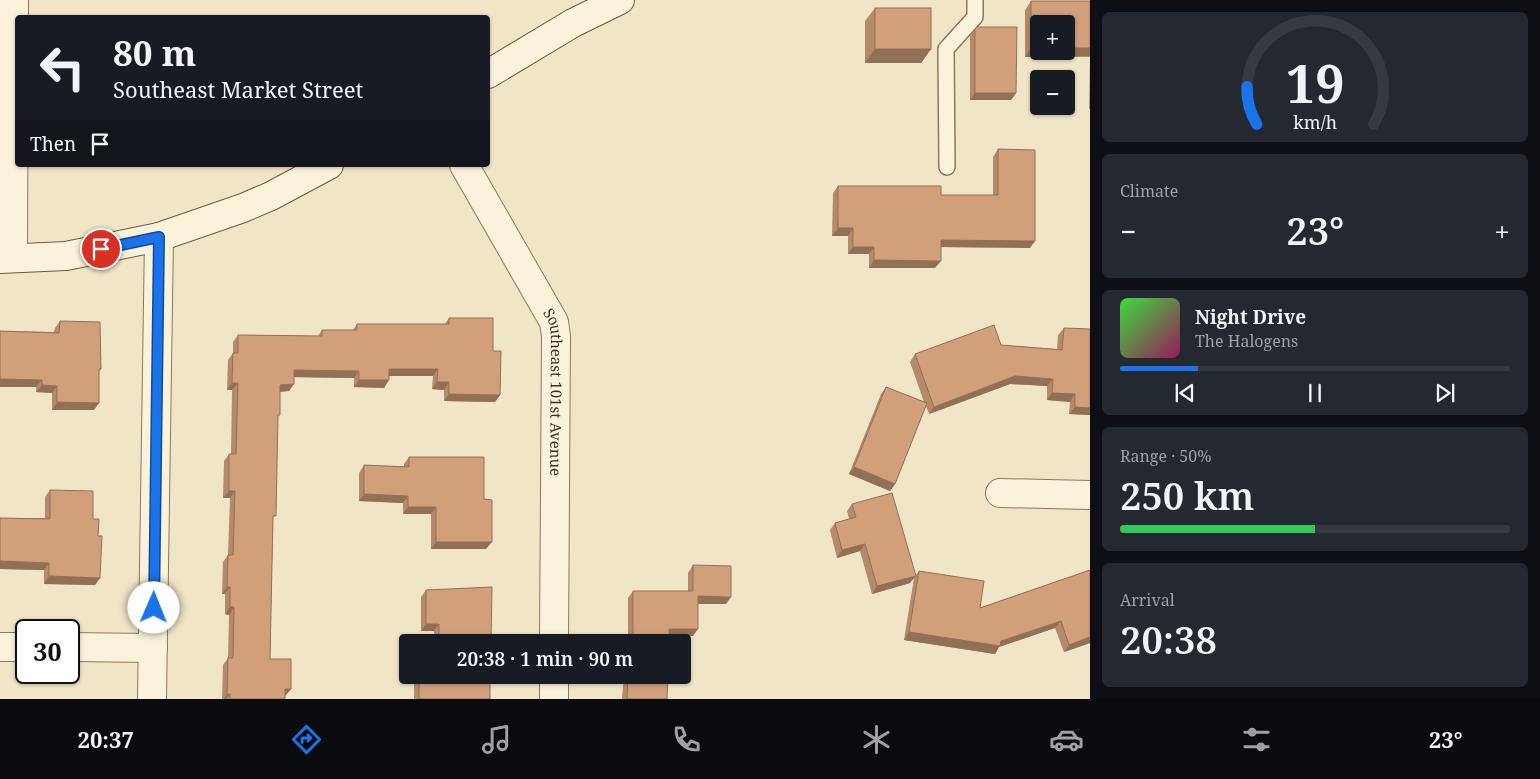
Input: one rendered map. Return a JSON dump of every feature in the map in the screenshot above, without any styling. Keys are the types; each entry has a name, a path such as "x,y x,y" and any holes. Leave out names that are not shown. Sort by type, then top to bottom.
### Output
{"street":[{"path":"14,0 6,258 66,256 159,237 244,208 280,192 325,167"},
{"path":"490,73 573,22 620,0"},
{"name":"Southeast 101st Avenue","path":"465,167 554,322 556,336 554,634"},
{"path":"152,699 159,237"},
{"path":"1000,492 1090,495"},
{"path":"0,647 15,647"},
{"path":"80,647 153,648"},
{"path":"554,684 554,699"}],"lane":[{"path":"947,167 946,50 975,17 975,0"}],"building":[{"path":"1031,1 1090,1 1090,48 1075,48 1075,15 1031,15"},
{"path":"875,8 931,8 931,49 875,49"},
{"path":"977,27 1017,27 1016,93 975,93 975,29"},
{"path":"998,149 1035,150 1035,241 941,240 941,261 874,260 874,247 853,247 853,228 838,228 838,186 941,186 941,195 998,195"},
{"path":"449,318 493,318 493,351 501,351 500,395 449,394 449,382 437,382 438,369 389,369 389,380 359,380 359,371 294,370 294,384 280,385 276,516 273,516 270,659 291,659 291,689 285,689 285,699 230,699 230,694 227,694 228,658 233,658 234,607 230,607 230,587 227,587 228,555 233,555 235,491 229,491 229,454 236,454 238,383 232,383 233,353 238,353 238,335 322,336 322,330 357,330 357,324 449,324"},
{"path":"60,321 100,322 101,369 99,369 99,403 57,402 57,386 42,385 42,380 0,379 0,331 59,333"},
{"path":"994,325 1001,345 1062,350 1064,328 1090,329 1090,408 1075,407 1075,394 1052,393 1053,379 1015,376 934,407 915,354"},
{"path":"886,387 927,403 895,484 854,467"},
{"path":"409,457 484,457 484,499 492,500 492,542 436,542 436,507 408,507 408,496 364,494 364,465 409,467"},
{"path":"50,490 93,491 93,519 99,519 98,536 102,536 100,578 49,576 49,563 0,561 0,518 50,519"},
{"path":"892,493 916,576 877,586 865,544 842,550 835,523 856,517 852,504"},
{"path":"693,565 731,566 731,597 698,596 698,629 669,629 669,634 633,634 633,591 693,591"},
{"path":"1090,570 1090,637 1069,645 1061,621 1001,641 1000,646 909,632 919,571 984,581 980,608"},
{"path":"492,587 491,634 439,634 439,624 426,624 426,590"},
{"path":"419,684 490,684 490,699 419,699"},
{"path":"628,684 668,684 667,699 627,699"}],"route":[{"path":"101,249 159,237 154,608"}]}
